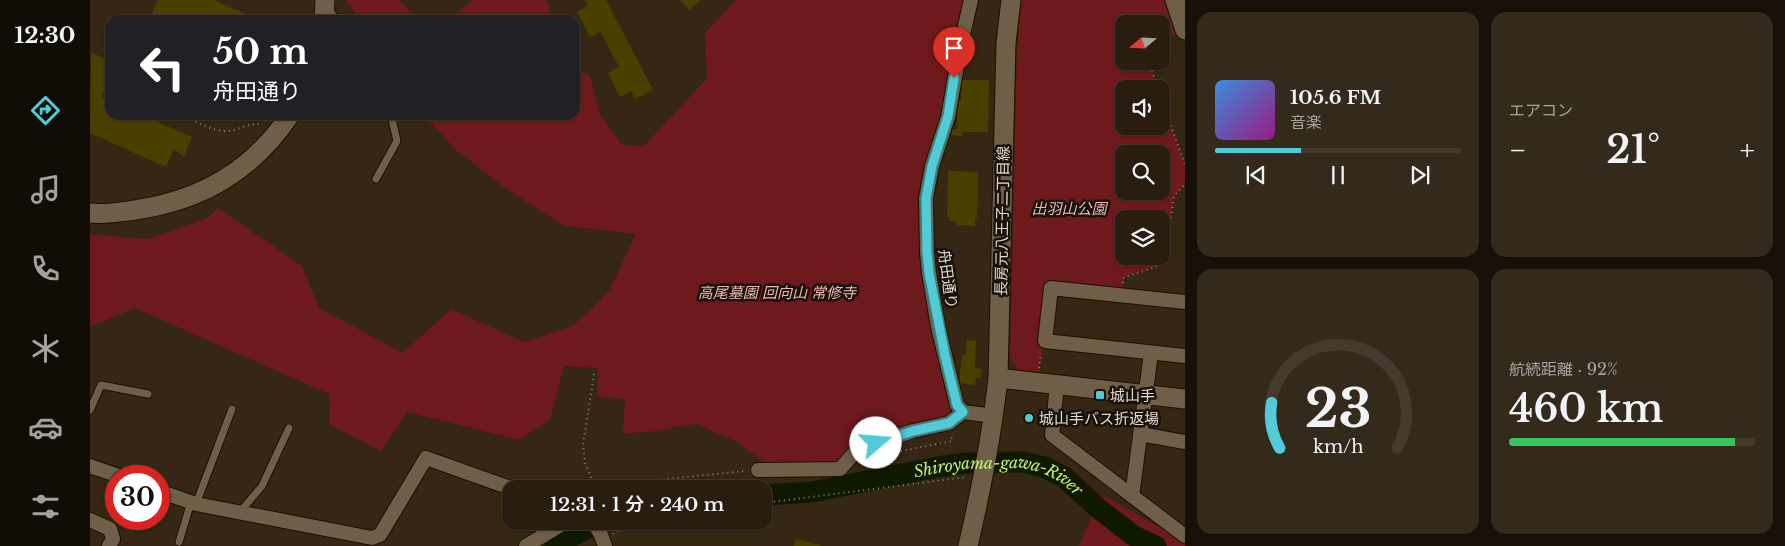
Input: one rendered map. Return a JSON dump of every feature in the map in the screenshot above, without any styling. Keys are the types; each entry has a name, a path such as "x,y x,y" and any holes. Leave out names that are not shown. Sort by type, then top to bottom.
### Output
{"street":[{"name":"舟田通り","path":"963,412 957,405 945,356 929,273 926,198 932,166 948,116 971,0"},
{"name":"長房元八王子二丁目線","path":"978,478 990,441 998,378 1006,43 1011,0"},
{"path":"1175,0 1185,30"},
{"path":"90,213 103,215 156,207 184,199 217,184 235,173 256,156 286,120"},
{"path":"1185,302 1051,288 1045,341 1185,356"},
{"path":"1132,496 1151,353"},
{"path":"998,378 1185,398"},
{"path":"1057,384 1052,435 1185,536"},
{"path":"758,470 840,469 858,449 913,431 949,423 963,412 994,416"},
{"path":"1140,434 1185,442"},
{"path":"170,495 193,503 239,513 372,538 380,535 426,458 502,485"},
{"path":"90,466 105,471"},
{"path":"968,546 978,478"},
{"path":"90,520 110,529 114,538 109,546"},
{"path":"526,546 552,530"}],"lane":[{"path":"376,179 397,141 392,120"},
{"path":"90,410 101,385 148,394"},
{"path":"179,542 232,409"},
{"path":"239,513 262,486 289,428"}],"path":[{"path":"194,120 221,131 230,131 252,123 261,124 277,132"},
{"path":"1170,122 1185,165"},
{"path":"1122,296 1124,278 1164,264 1174,196 1185,184"},
{"path":"1038,373 1042,345"},
{"path":"592,480 584,463 583,445 594,374"},
{"path":"884,455 952,441 949,423"},
{"path":"661,480 758,470"},
{"path":"772,502 965,477 978,478"}],"green space":[{"path":"346,0 399,0 414,15 356,15"},
{"path":"472,0 546,0 549,4 550,15 454,15"},
{"name":"高尾墓園 回向山 常修寺","path":"736,0 971,0 932,166 927,253 957,416 905,429 837,467 777,472 735,441 696,424 649,432 623,433 625,399 598,397 598,368 564,366 550,420 519,440 407,412 381,451 330,425 329,394 135,308 90,327 90,234 149,239 207,218 218,208 302,266 319,308 403,353 451,309 524,342 572,326 610,289 636,234 564,226 492,179 498,168 492,178 456,150 428,120 580,120 580,70 590,76 600,114 622,145 644,146 707,78 705,33"},
{"name":"出羽山公園","path":"1021,0 1165,0 1170,15 1115,15 1115,70 1152,70 1155,80 1115,80 1115,135 1170,135 1170,122 1185,165 1185,184 1174,196 1170,223 1170,210 1115,210 1115,265 1161,265 1124,277 1122,296 1051,288 1039,373 1019,371 1010,357 1017,49"},
{"name":"出羽山公園","path":"1170,15 1176,34 1170,36"},
{"path":"1101,494 1185,542 1185,546 1079,546"}],"building":[{"path":"158,0 214,0 248,15 151,15"},
{"path":"585,0 606,0 653,90 635,99 631,91 620,97 608,73 619,67 601,32 590,37 577,12 588,6"},
{"path":"680,0 701,0 689,10"},
{"path":"91,52 105,59 105,89 102,97 105,98 105,120 153,120 192,137 184,156 174,150 166,167 90,133"},
{"path":"962,80 989,80 988,132 962,132 962,137 952,135 952,130 957,129 958,101 961,100"},
{"path":"948,171 978,172 977,218 975,218 975,226 957,225 957,222 949,221 949,217 947,217"},
{"path":"967,340 976,341 975,368 982,369 981,378 976,377 975,385 959,383 962,355 966,355"},
{"path":"796,539 820,545 820,546 794,546"}],"waterway":[{"name":"Shiroyama-gawa-River","path":"772,494 812,492 966,463 1023,462 1044,467 1064,477 1099,509 1134,536 1156,546"},
{"name":"Shiroyama-gawa-River","path":"555,546 584,530"}],"place":[{"name":"城山手","path":"1100,395"},
{"name":"城山手バス折返場","path":"1029,418"}],"route":[{"path":"876,443 913,431 949,423 963,412 957,405 938,326 927,253 926,198 932,166 948,116 954,78"}]}
